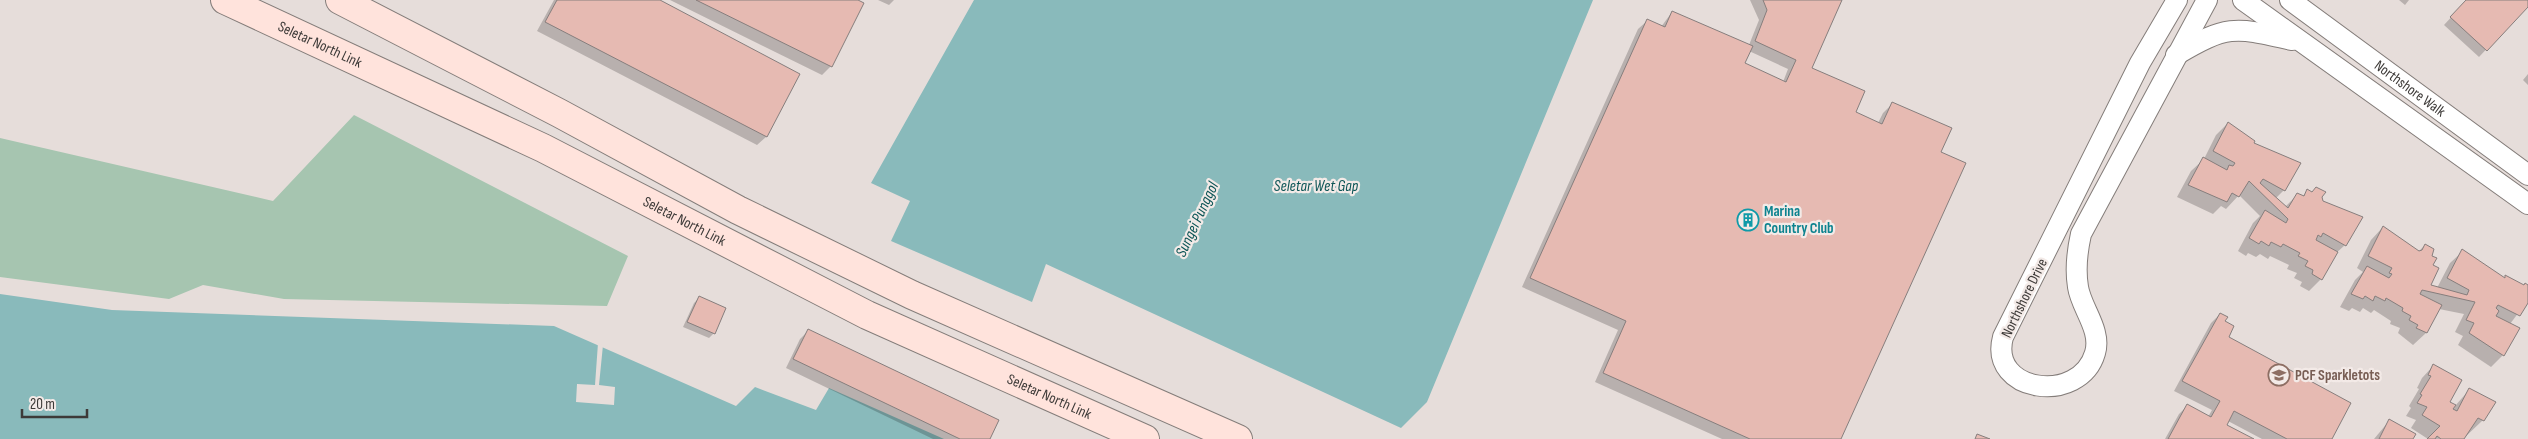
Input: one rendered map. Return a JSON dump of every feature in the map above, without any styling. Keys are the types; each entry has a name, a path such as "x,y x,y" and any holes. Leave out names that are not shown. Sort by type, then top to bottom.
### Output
{"main road":[{"name":"Seletar North Link","path":"226,0 543,148 867,315 1145,439"},
{"path":"340,0 559,112 738,210 912,295 1238,439"}],"street":[{"name":"Northshore Drive","path":"2177,0 2140,63 2003,337 2000,354 2002,362 2013,375 2028,383 2044,387 2062,386 2070,382 2088,366 2095,354 2094,328 2078,288 2076,271 2081,234 2174,56 2206,0"},
{"name":"Northshore Walk","path":"2243,0 2528,204"},
{"name":"Northshore Walk","path":"2291,0 2528,175"},
{"name":"Northshore Walk","path":"2174,56 2207,36 2229,30 2253,31 2303,43"}],"green space":[{"path":"354,115 628,256 607,306 284,299 203,285 169,299 0,277 0,138 273,201"}],"water":[{"name":"Seletar Wet Gap","path":"974,0 1593,0 1427,402 1401,428 1046,264 1032,302 891,241 910,201 871,183"},
{"path":"0,294 112,310 554,326 736,406 755,387 816,410 829,388 944,439 0,439"}],"pier":[{"path":"598,343 603,345 599,385 615,387 614,405 576,402 577,384 595,385"}],"building":[{"path":"557,0 660,0 800,74 767,137 545,22"},
{"path":"696,0 858,0 864,3 832,67"},
{"name":"Marina Country Club","path":"1763,0 1842,0 1812,68 1865,91 1856,112 1882,124 1892,102 1952,128 1941,152 1966,163 1841,439 1750,439 1603,373 1626,321 1530,278 1647,19 1665,27 1672,11 1753,46 1745,63 1786,82 1796,60 1755,41 1767,10"},
{"path":"2466,0 2528,0 2528,7 2487,51 2450,17"},
{"path":"2228,122 2255,141 2254,143 2301,163 2285,191 2263,179 2260,183 2288,208 2297,193 2304,196 2307,189 2312,192 2316,187 2326,192 2322,197 2323,201 2363,217 2346,246 2323,233 2321,237 2318,235 2316,240 2338,252 2322,280 2312,274 2313,270 2305,266 2308,261 2298,256 2300,253 2283,244 2281,247 2271,242 2269,246 2261,241 2259,244 2249,238 2265,210 2286,223 2288,219 2249,181 2239,197 2232,193 2227,202 2188,185 2203,157 2227,170 2229,165 2233,166 2235,163 2213,151"},
{"path":"2383,226 2419,251 2422,250 2425,244 2434,249 2432,256 2437,258 2433,265 2439,268 2431,285 2467,295 2469,290 2447,278 2462,249 2505,278 2505,275 2524,285 2525,283 2528,285 2528,303 2520,316 2498,305 2496,308 2499,311 2496,316 2520,328 2504,356 2469,333 2474,323 2466,320 2475,302 2422,290 2420,294 2442,305 2427,333 2416,328 2418,325 2409,320 2411,316 2402,311 2403,308 2386,298 2385,301 2375,296 2373,301 2365,296 2363,299 2351,294 2367,266 2389,278 2392,274 2389,273 2392,268 2368,256"},
{"path":"699,296 726,308 715,334 687,322"},
{"path":"2220,313 2228,317 2225,321 2234,326 2229,337 2351,403 2332,439 2287,439 2234,411 2227,425 2254,439 2168,439 2187,404 2211,417 2220,401 2182,381"},
{"path":"808,329 999,420 990,439 960,439 793,359"},
{"path":"2433,364 2462,380 2450,402 2456,405 2453,409 2457,411 2469,388 2496,402 2484,421 2478,418 2464,439 2441,439 2437,436 2435,439 2427,439 2440,426 2422,415 2427,407 2417,403 2431,376 2428,375"},
{"path":"2389,419 2416,434 2413,439 2379,439"},
{"path":"1977,434 1990,439 1975,439"}],"place":[{"name":"Marina Country Club","path":"1748,220"},
{"name":"PCF Sparkletots","path":"2279,375"}],"water label":[{"name":"Sungei Punggol","path":"1196,219"}]}
